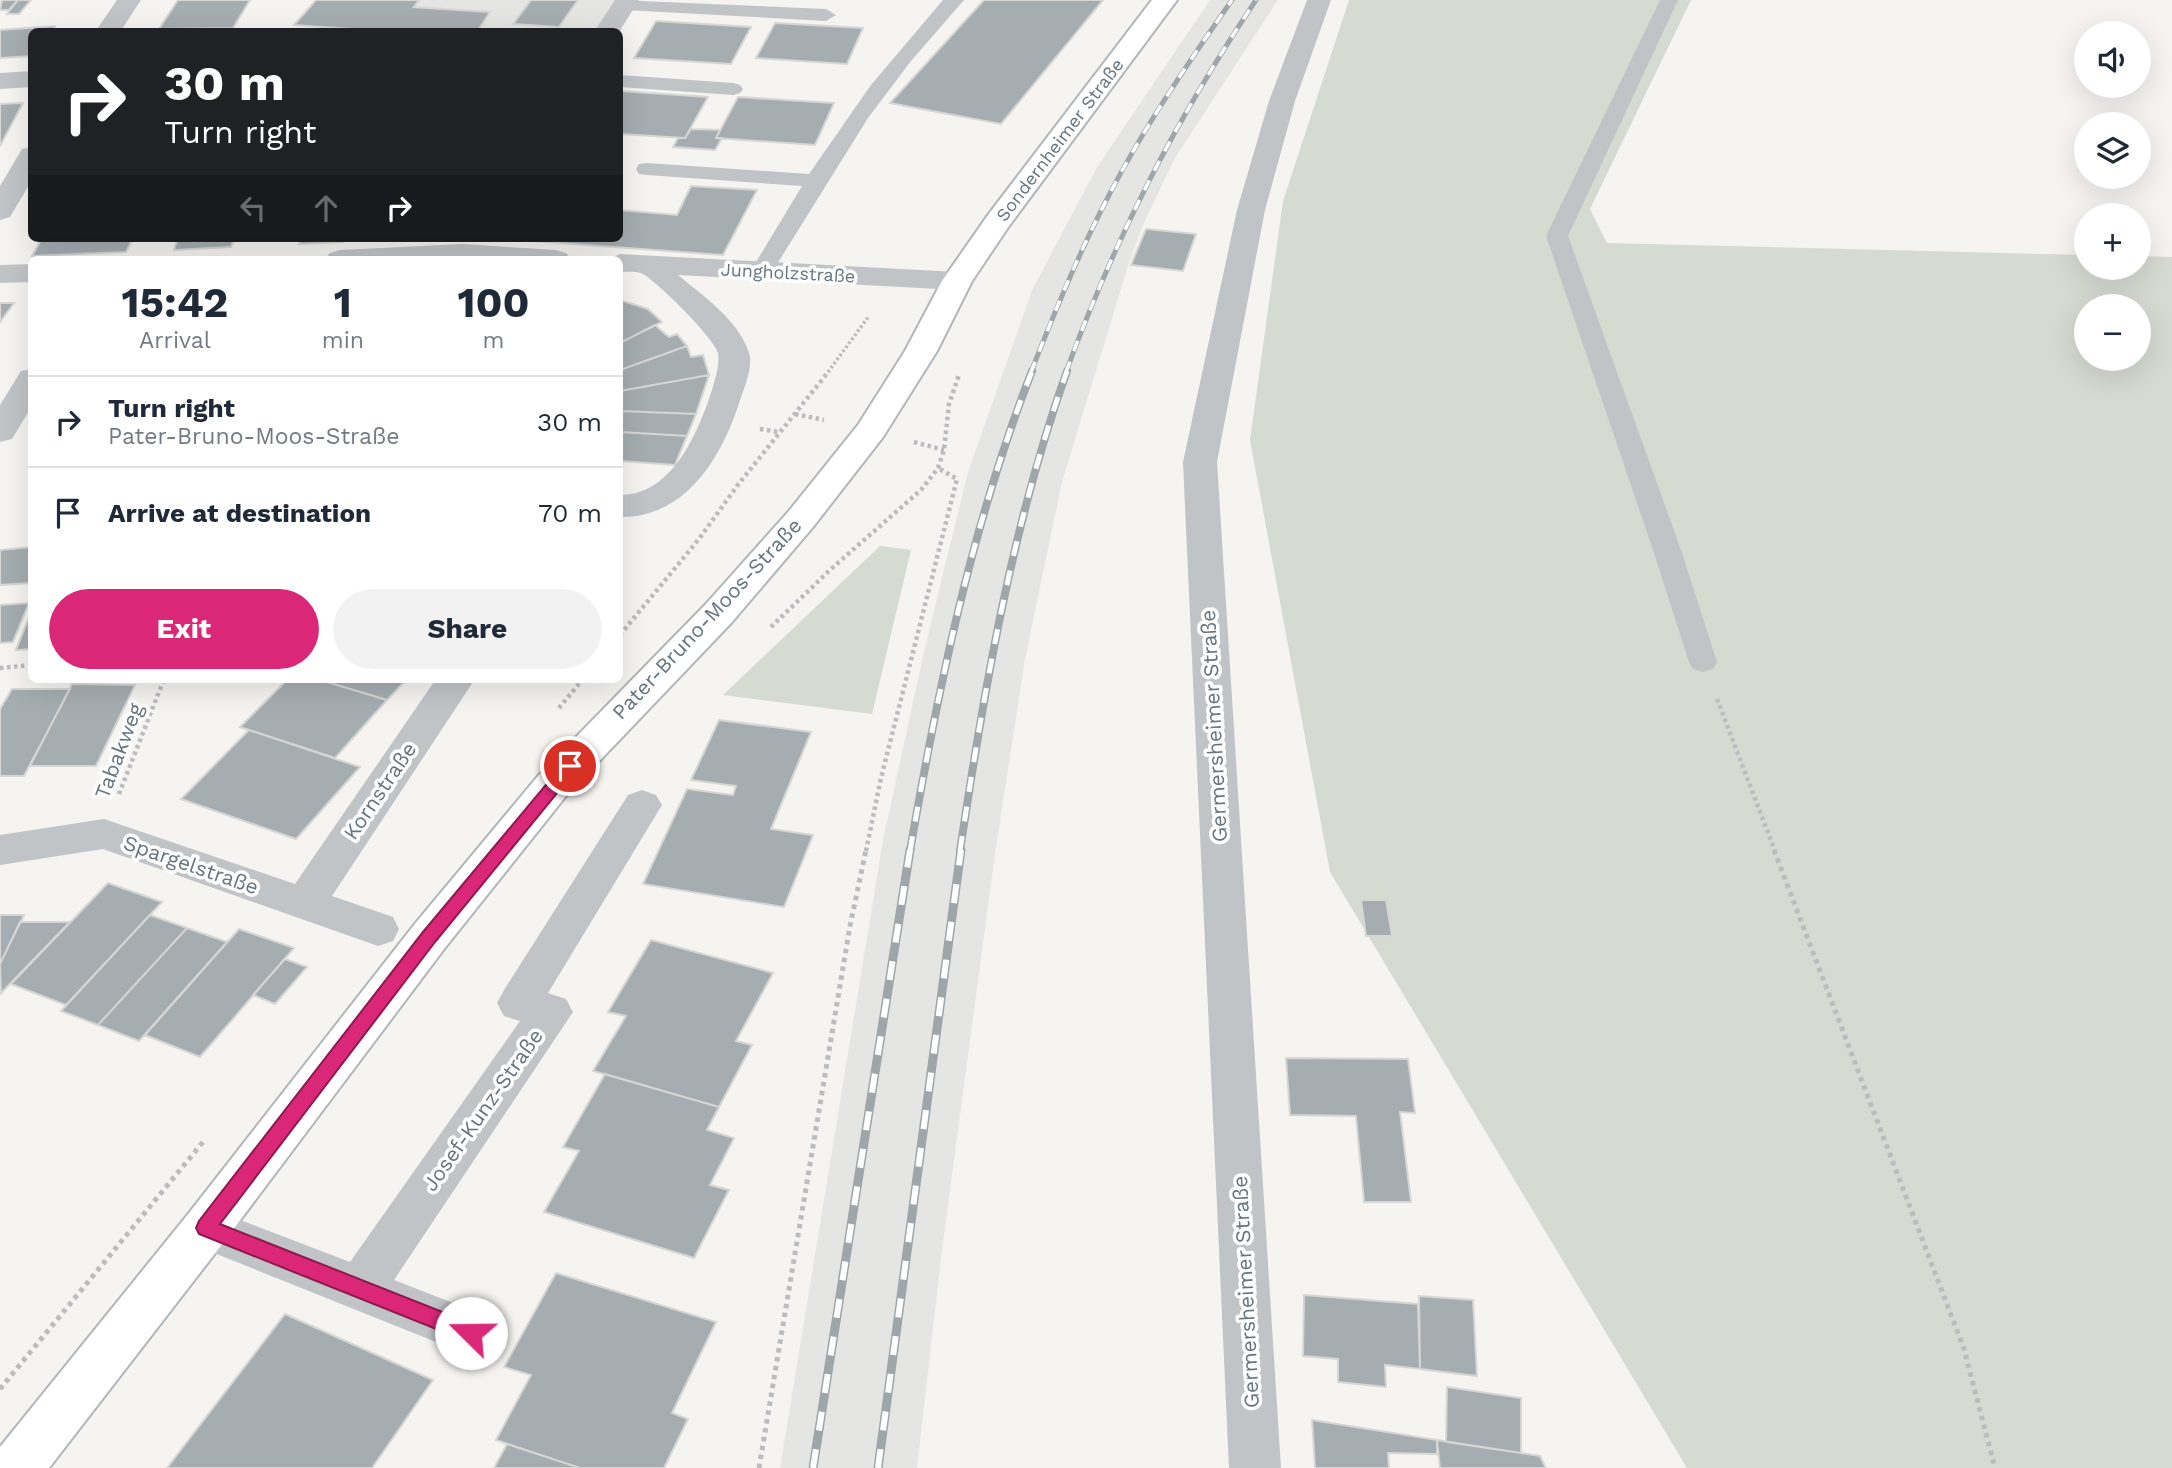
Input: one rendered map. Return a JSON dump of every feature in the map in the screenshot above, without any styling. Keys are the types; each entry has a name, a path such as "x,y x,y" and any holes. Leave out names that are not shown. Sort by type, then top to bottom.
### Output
{"main road":[{"name":"Sondernheimer Straße","path":"957,281 998,221 1165,0"},
{"name":"Pater-Bruno-Moos-Straße","path":"16,1468 206,1228 429,937 552,786 719,613 801,519 871,430 921,351 957,281"}],"street":[{"path":"110,28 129,0"},
{"name":"Germersheimer Straße","path":"1255,1468 1200,462 1251,210 1282,102 1319,0"},
{"path":"609,28 625,2"},
{"path":"0,81 28,79"},
{"path":"0,211 28,162"},
{"path":"369,256 467,246 535,256"},
{"path":"623,509 669,490 693,466 719,418 734,363 731,345 720,330 634,264"},
{"name":"Jungholzstraße","path":"634,264 957,281"},
{"path":"0,274 28,273"},
{"path":"0,432 28,386"},
{"name":"Kornstraße","path":"304,904 453,683"},
{"name":"Josef-Kunz-Straße","path":"360,1289 551,1012 519,1003 642,805"},
{"name":"Spargelstraße","path":"0,850 104,834 378,929"},
{"path":"206,1228 471,1333"}],"lane":[{"path":"761,272 816,181 897,65 954,1 952,0"},
{"path":"1669,0 1557,236 1667,550 1703,663"},
{"path":"625,2 826,15"},
{"path":"623,81 733,89"},
{"path":"647,169 816,181"}],"path":[{"path":"759,1468 850,926 881,778 957,479 938,468"},
{"path":"1703,663 1964,1349 1995,1468"},
{"path":"0,668 28,665"},
{"name":"Tabakweg","path":"104,834 162,683"}],"shaded area":[{"path":"316,0 627,0 608,28 338,28 294,25"},
{"path":"1210,0 1278,0 1175,158 1143,225 1062,482 1025,659 995,854 942,1250 917,1468 780,1468 883,840 924,652 968,472 1033,288 1097,167"},
{"path":"1349,0 1691,0 1590,209 1607,243 2074,255 2074,280 2151,280 2151,256 2172,257 2172,1468 1687,1468 1330,872 1250,440 1283,201"},
{"path":"880,546 911,550 872,714 723,695"}],"building":[{"path":"2,0 18,0 9,10 0,10"},
{"path":"18,0 31,0 19,14 7,14"},
{"path":"178,0 250,0 233,28 160,28"},
{"path":"316,0 419,0 414,7 490,12 480,28 338,28 294,25"},
{"path":"531,0 578,0 559,27 513,24"},
{"path":"984,0 1103,0 1001,124 890,103"},
{"path":"656,21 751,27 731,64 634,58"},
{"path":"775,23 863,28 847,64 756,58"},
{"path":"55,26 28,28 28,56 0,58 0,30"},
{"path":"623,91 708,97 685,138 623,134"},
{"path":"738,97 834,103 815,145 716,138"},
{"path":"23,103 0,146 0,104"},
{"path":"691,129 720,130 716,138 722,138 715,150 673,147 678,138 685,138"},
{"path":"691,186 757,190 723,255 546,242 623,242 623,210 677,215"},
{"path":"1146,229 1196,234 1183,271 1131,265"},
{"path":"40,242 131,242 126,252 32,256"},
{"path":"177,242 233,242 231,247 174,250"},
{"path":"300,242 343,242 299,244"},
{"path":"623,301 648,309 662,322 623,342"},
{"path":"0,303 14,303 0,322"},
{"path":"655,325 669,337 677,334 687,346 623,369 623,341"},
{"path":"687,346 691,357 703,355 709,375 623,390 623,369"},
{"path":"709,375 696,414 623,411 623,390"},
{"path":"623,411 696,414 687,436 623,432"},
{"path":"623,432 687,436 675,465 623,461"},
{"path":"28,547 28,583 0,585 0,550"},
{"path":"28,603 13,642 0,643 0,605"},
{"path":"28,620 28,649 16,650"},
{"path":"284,683 330,683 387,700 335,758 240,727"},
{"path":"330,683 403,683 387,700"},
{"path":"72,684 135,685 96,766 30,766"},
{"path":"12,689 70,689 24,776 0,776 0,709"},
{"path":"719,720 811,732 771,829 813,835 784,907 643,884 687,789 733,795 736,786 691,780"},
{"path":"249,730 360,767 296,839 181,799"},
{"path":"108,883 162,902 66,1005 11,984"},
{"path":"1361,900 1386,900 1392,936 1366,936"},
{"path":"0,915 24,915 0,964"},
{"path":"150,915 187,928 98,1025 61,1011"},
{"path":"20,922 70,922 1,993 0,964"},
{"path":"187,928 227,942 139,1041 98,1025"},
{"path":"239,929 294,948 200,1057 145,1035"},
{"path":"651,940 773,973 736,1041 752,1045 719,1107 593,1071 626,1016 608,1012"},
{"path":"285,959 307,967 275,1004 253,995"},
{"path":"1286,1058 1408,1059 1415,1113 1400,1112 1411,1202 1364,1202 1356,1116 1290,1115"},
{"path":"605,1074 719,1107 707,1130 734,1138 710,1185 729,1190 694,1258 544,1212 579,1151 563,1147"},
{"path":"556,1273 716,1322 672,1413 688,1419 664,1468 580,1468 496,1440 531,1375 504,1367"},
{"path":"1304,1295 1418,1304 1420,1369 1385,1365 1386,1387 1338,1382 1338,1359 1303,1356"},
{"path":"1419,1296 1473,1300 1477,1376 1420,1369"},
{"path":"285,1314 433,1380 372,1468 167,1468"},
{"path":"1447,1387 1521,1398 1521,1453 1446,1442"},
{"path":"1312,1420 1437,1440 1437,1454 1388,1453 1389,1468 1315,1468"},
{"path":"1437,1440 1540,1456 1546,1468 1440,1468"},
{"path":"507,1444 580,1468 494,1468"}],"railway":[{"path":"1031,372 1074,267 1118,178 1164,100 1232,0"},
{"path":"1066,372 1105,274 1149,180 1199,90 1256,0"},
{"path":"910,851 932,729 974,547 1032,371"},
{"path":"960,851 990,669 1015,548 1030,488 1067,371"},
{"path":"813,1468 910,850"},
{"path":"878,1468 961,850"}],"route":[{"path":"471,1333 206,1228 429,937 570,766"}]}
